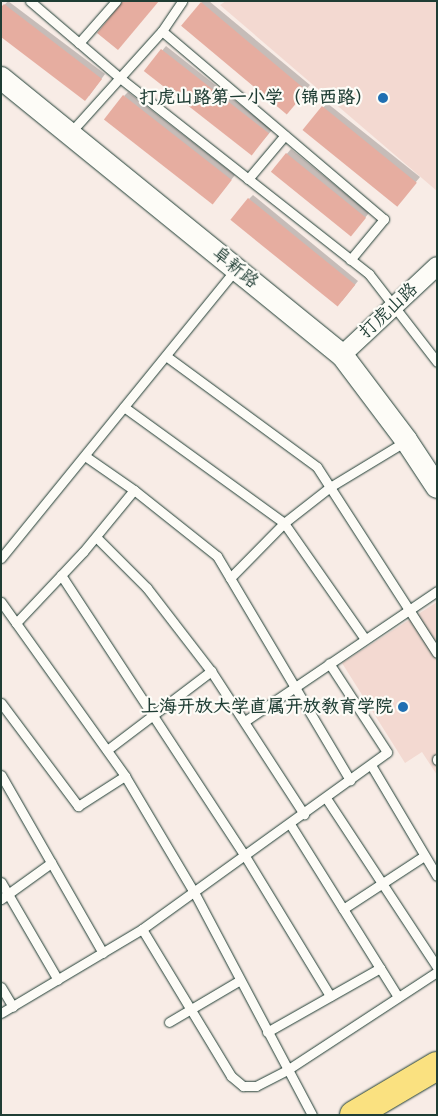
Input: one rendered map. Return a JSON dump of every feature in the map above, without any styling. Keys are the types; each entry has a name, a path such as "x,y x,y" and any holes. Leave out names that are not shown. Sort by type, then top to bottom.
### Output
{"main road":[{"path":"354,1115 437,1066"},
{"path":"390,1115 437,1087"}],"street":[{"name":"阜新路","path":"2,80 70,133 342,355 406,440 437,487"},
{"name":"打虎山路","path":"342,355 437,266"}],"lane":[{"path":"30,1 120,78 369,274 437,362"},
{"path":"78,42 116,1"},
{"path":"70,133 162,31 182,1"},
{"path":"162,31 384,219 350,260"},
{"path":"248,179 285,135"},
{"path":"1,558 236,269"},
{"path":"166,356 317,467 437,653"},
{"path":"124,407 284,523 365,639"},
{"path":"230,578 284,523 330,487 406,440"},
{"path":"85,456 134,490 216,556 350,780"},
{"path":"16,623 96,537 134,490"},
{"path":"96,537 147,588 211,671 304,814"},
{"path":"61,575 245,856 330,996"},
{"path":"245,721 437,591"},
{"path":"1,602 125,776 194,892 312,1115"},
{"path":"1,1013 142,929 304,814 387,752 329,663"},
{"path":"106,750 211,671"},
{"path":"1,703 78,806 125,776"},
{"path":"371,765 437,876"},
{"path":"2,777 103,953"},
{"path":"326,798 437,967"},
{"path":"290,824 398,997"},
{"path":"343,909 424,856"},
{"path":"5,897 51,863"},
{"path":"1,882 5,897 58,980"},
{"path":"142,929 231,1076 243,1086 256,1086 288,1070 437,972"},
{"path":"267,1032 380,968"},
{"path":"169,1022 240,980"},
{"path":"1,987 13,1006"}],"shaded area":[{"name":"打虎山路第一小学（锦西路）","path":"226,1 437,1 437,191 220,5"},
{"name":"上海开放大学直属开放教育学院","path":"437,602 437,775 422,752 405,763 342,663"}],"building":[{"path":"123,1 159,1 118,50 97,33"},
{"path":"201,2 307,91 287,114 181,26"},
{"path":"4,4 102,79 85,101 1,37 1,7"},
{"path":"161,49 269,133 252,155 144,71"},
{"path":"123,95 232,180 213,204 104,119"},
{"path":"322,106 417,183 397,207 302,130"},
{"path":"286,153 366,218 351,236 271,172"},
{"path":"248,198 355,285 338,307 230,220"}],"place":[{"name":"打虎山路第一小学（锦西路）","path":"383,98"},
{"name":"上海开放大学直属开放教育学院","path":"403,707"}]}
